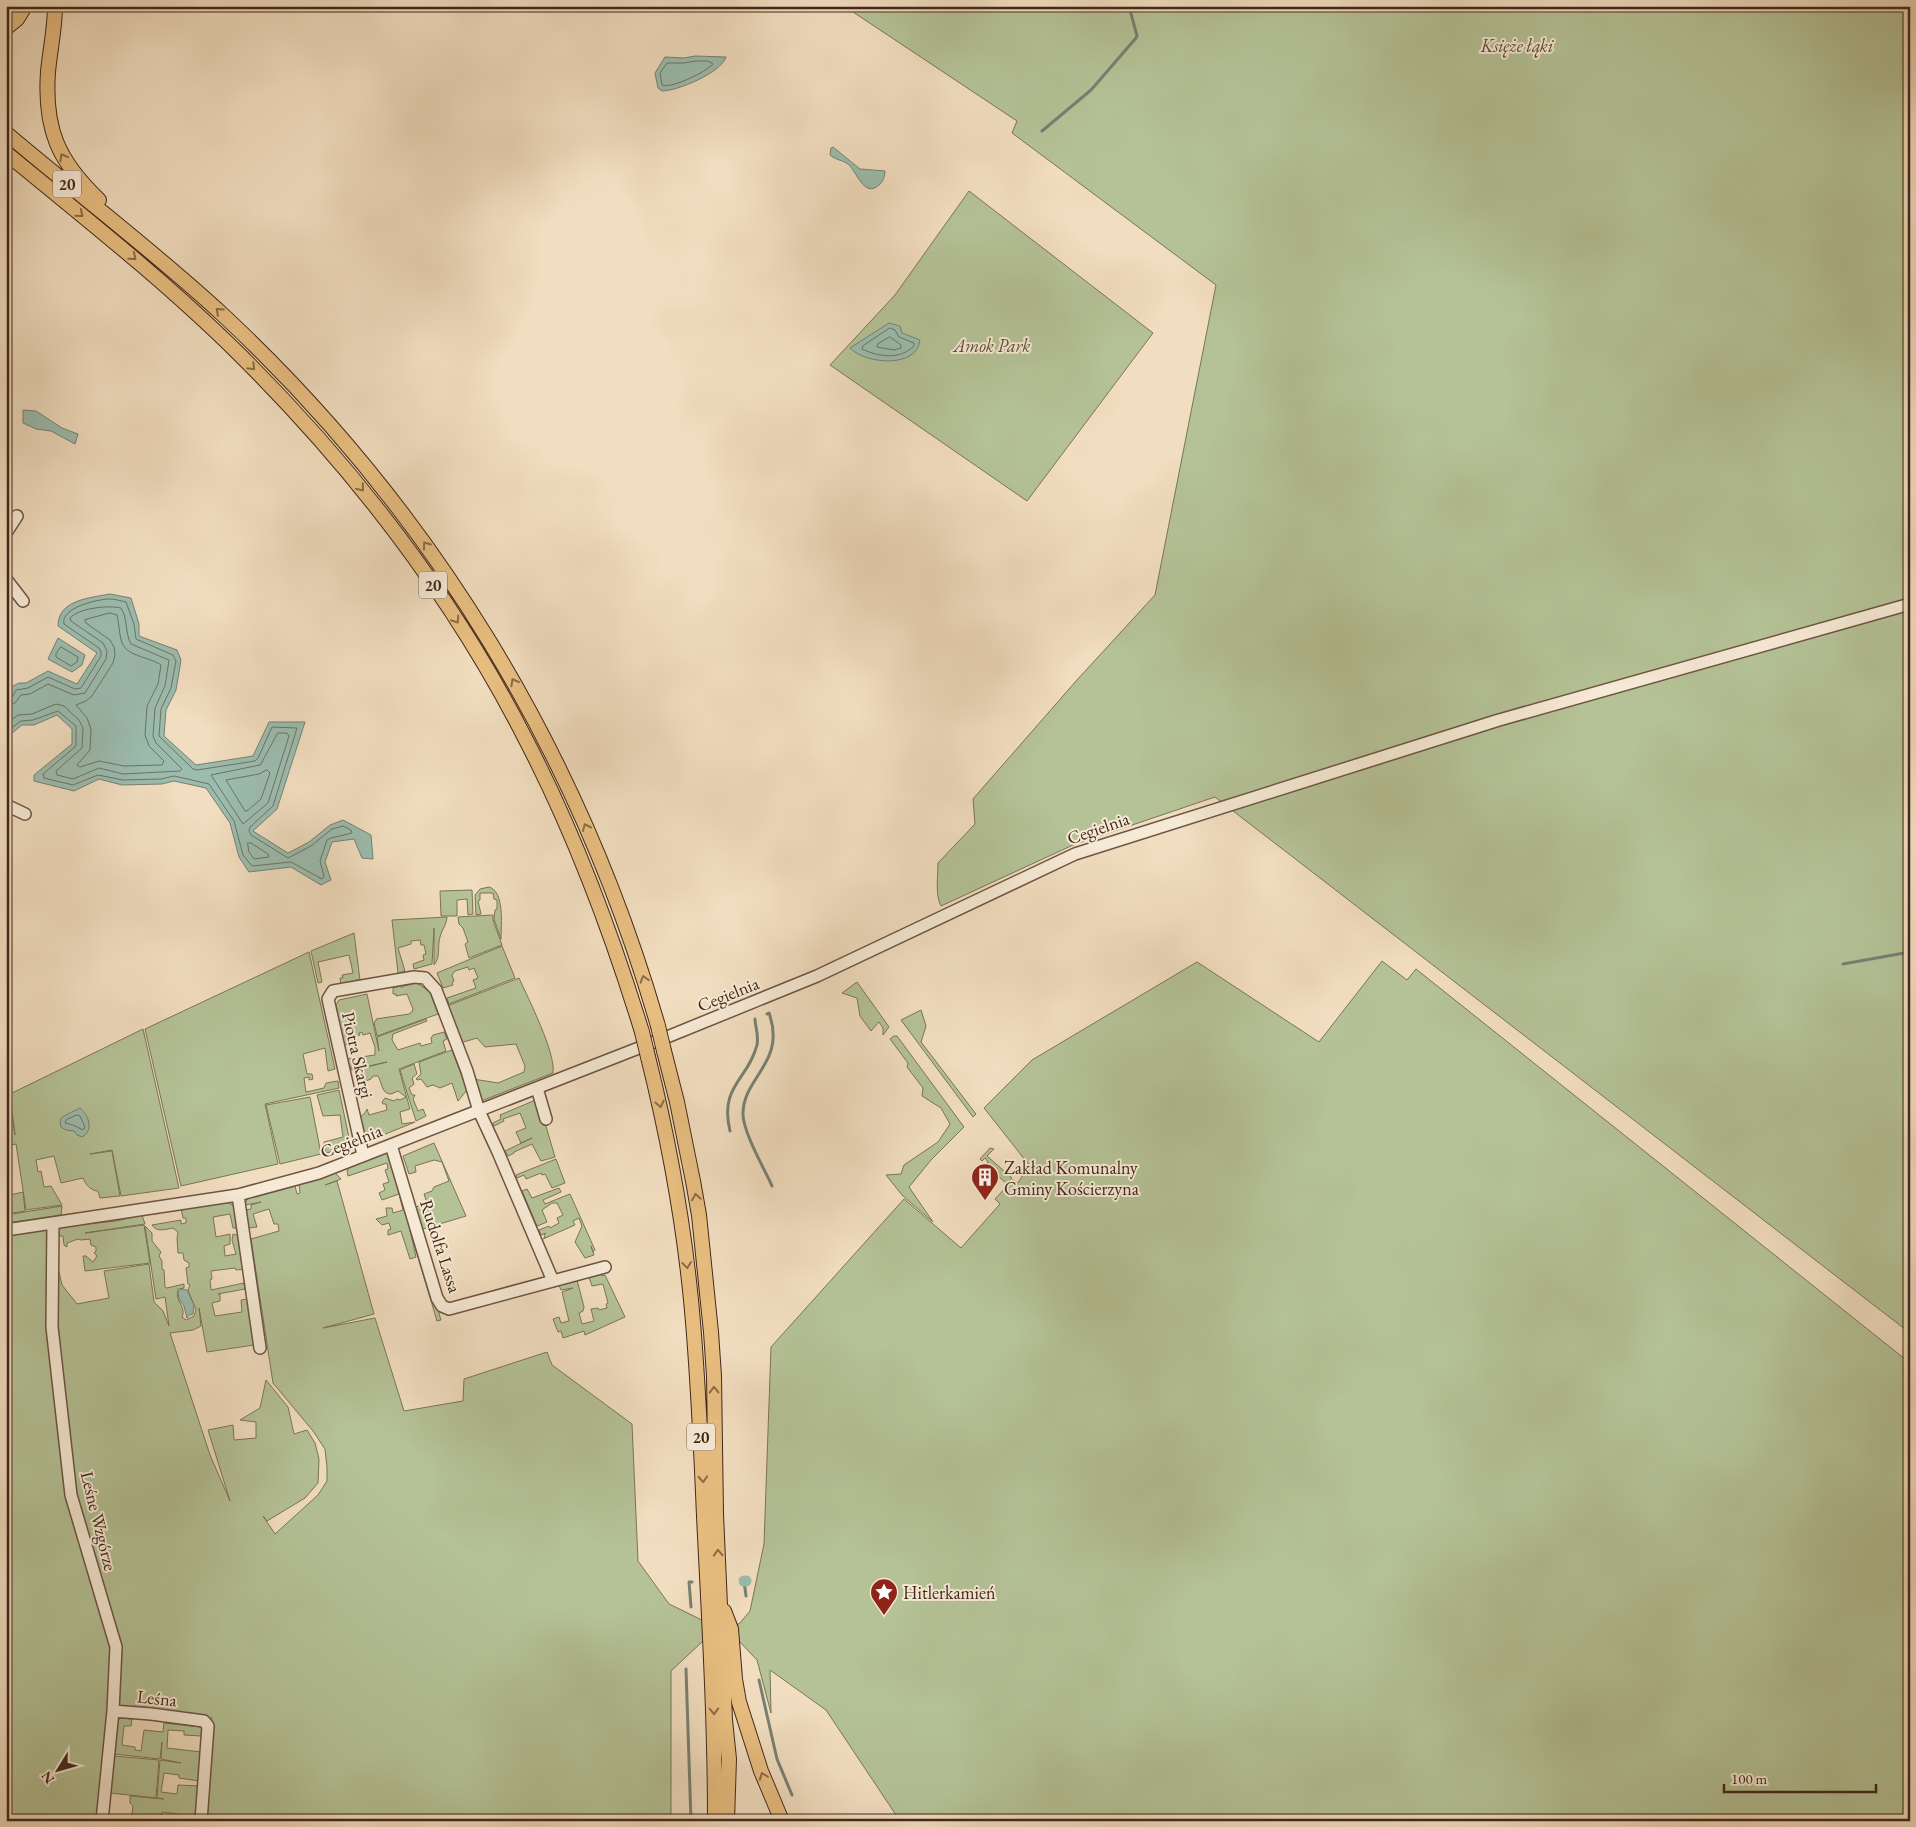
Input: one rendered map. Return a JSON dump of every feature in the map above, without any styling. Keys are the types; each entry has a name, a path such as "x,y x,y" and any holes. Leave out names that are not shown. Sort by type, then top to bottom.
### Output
{"main road":[{"path":"6,28 17,19 25,6"},
{"path":"55,6 48,84 49,118 55,140 69,168 110,210 129,234"},
{"name":"20","path":"6,133 129,234 222,314 303,396 378,481 443,569 508,672 552,752 594,844 614,894 658,1026 677,1102 693,1181 705,1270 714,1376 716,1514 724,1720 729,1759 727,1821"},
{"name":"20","path":"6,153 134,258 236,351 330,451 404,544 476,650 507,704 542,772 600,907 620,960 648,1057 673,1167 691,1299 697,1367 709,1584 715,1821"},
{"path":"720,1601 731,1628 735,1679 739,1702 761,1771 782,1821"}],"street":[{"path":"6,533 17,516"},
{"path":"6,579 23,601"},
{"name":"Cegielnia","path":"6,1230 238,1195 318,1172 479,1111 817,976 1075,854 1499,720 1910,604"},
{"path":"6,805 25,814"},
{"name":"Piotra Skargi","path":"363,1155 328,999 333,991 414,977 425,978 436,990 467,1071 479,1111"},
{"path":"537,1088 546,1119"},
{"path":"479,1111 553,1281"},
{"name":"Rudolfa Lassa","path":"391,1145 437,1298 442,1306 449,1309 605,1267"},
{"path":"238,1195 260,1348"},
{"name":"Leśne Wzgórze","path":"53,1223 52,1327 71,1495 116,1647 113,1712"},
{"name":"Leśna","path":"102,1821 113,1712 204,1720 208,1726 200,1821"}],"green space":[{"name":"Księże łąki","path":"844,6 1910,6 1910,1333 1215,797 1073,845 941,906 937,891 938,863 975,824 973,799 1076,681 1155,595 1216,285 1012,133 1017,121"},
{"name":"Amok Park","path":"969,191 1153,333 1027,501 830,365 895,295"},
{"path":"489,887 498,895 500,902 501,939 494,919 497,900 494,899 493,893 480,893 480,900 478,901 481,914 476,915 475,895 480,889"},
{"path":"472,890 473,914 468,915 467,899 457,900 457,916 441,916 440,891"},
{"path":"493,915 502,945 469,958 465,944 468,942 463,928 459,924 458,917"},
{"path":"447,917 440,937 438,955 434,965 434,928 432,964 414,969 413,964 424,960 423,955 426,954 424,945 421,945 420,940 411,941 411,944 398,948 405,971 398,973 392,920"},
{"path":"354,933 360,980 341,985 340,978 343,978 342,975 353,973 349,955 318,962 322,982 318,983 311,951"},
{"path":"502,946 515,978 449,1004 447,998 476,988 473,980 478,978 474,968 469,970 468,967 455,971 452,975 453,985 443,988 437,973"},
{"path":"309,952 335,1069 328,1071 325,1048 303,1054 307,1074 312,1074 313,1079 309,1080 309,1077 304,1078 306,1092 324,1088 326,1083 338,1081 339,1088 265,1104 278,1164 181,1186 145,1029"},
{"path":"1382,961 1407,980 1416,969 1910,1363 1910,1821 900,1821 826,1710 770,1670 771,1713 757,1660 739,1641 702,1642 671,1671 671,1821 205,1821 212,1718 181,1713 110,1708 99,1821 6,1821 6,1235 49,1229 62,1285 77,1304 109,1298 104,1271 149,1264 154,1302 163,1311 169,1326 165,1297 156,1299 145,1226 152,1233 152,1241 161,1252 159,1256 162,1261 162,1269 164,1270 165,1287 184,1284 184,1288 178,1289 177,1293 183,1310 182,1317 186,1320 194,1316 196,1310 188,1290 190,1285 188,1284 186,1268 189,1267 189,1263 184,1260 183,1253 178,1253 178,1232 173,1228 159,1230 152,1225 181,1220 181,1224 186,1223 186,1218 183,1218 181,1209 227,1202 236,1207 238,1228 233,1228 230,1214 213,1217 216,1237 230,1234 230,1244 224,1246 225,1256 236,1254 232,1240 233,1234 239,1236 244,1269 236,1270 235,1268 211,1271 211,1290 244,1283 245,1289 218,1294 220,1294 220,1301 212,1303 215,1316 242,1312 241,1300 248,1299 254,1345 207,1352 199,1308 201,1326 193,1330 170,1333 210,1455 230,1501 208,1430 233,1425 234,1440 256,1438 256,1422 240,1420 260,1408 266,1380 288,1407 294,1434 307,1430 315,1443 319,1459 318,1483 305,1498 267,1521 263,1516 275,1534 318,1495 327,1481 327,1467 325,1449 313,1431 273,1383 251,1239 279,1231 278,1224 274,1224 269,1209 253,1214 257,1227 248,1228 245,1210 251,1209 251,1205 261,1202 245,1205 250,1197 295,1186 297,1194 300,1193 299,1184 334,1172 341,1179 325,1185 337,1181 374,1314 323,1328 375,1318 404,1411 463,1401 464,1379 547,1352 552,1365 632,1424 638,1561 669,1604 706,1622 739,1624 750,1611 764,1544 771,1347 904,1199 961,1248 1000,1204 995,1199 1013,1180 1018,1183 1029,1165 984,1108 1032,1060 1197,962 1319,1042"},
{"path":"519,978 546,1039 553,1064 553,1073 481,1101 473,1079 498,1083 524,1072 525,1066 516,1044 485,1047 477,1038 460,1043 447,1006"},
{"path":"857,982 889,1027 883,1035 883,1028 879,1022 871,1031 860,1016 857,998 842,993"},
{"path":"417,983 430,992 438,1014 377,1036 374,1022 376,1019 409,1014 413,1009 407,994 396,996 396,994 393,994 393,988 401,986 402,988"},
{"path":"367,994 379,1051 377,1037 426,1019 427,1021 393,1034 392,1040 398,1050 420,1043 421,1046 432,1043 431,1038 433,1035 444,1032 447,1039 443,1041 446,1051 399,1069 410,1109 400,1112 402,1124 415,1122 366,1142 360,1117 367,1109 369,1115 387,1110 386,1104 382,1102 385,1098 394,1101 406,1097 398,1091 391,1094 385,1092 378,1076 373,1076 366,1081 363,1068 387,1062 351,1070 349,1066 347,1059 375,1055 375,1047 370,1033 363,1035 362,1032 359,1033 360,1035 350,1038 350,1042 344,1046 336,1005 339,1000"},
{"path":"921,1010 926,1026 921,1042 976,1114 973,1117 901,1020"},
{"path":"143,1029 179,1188 121,1196 112,1150 90,1154 112,1151 120,1196 100,1198 98,1191 89,1187 83,1178 61,1183 54,1156 36,1160 38,1172 41,1171 44,1187 51,1186 62,1205 26,1210 16,1144 6,1146 6,1096 9,1095 15,1135 10,1094"},
{"path":"897,1036 964,1127 931,1160 909,1187 933,1222 902,1195 886,1175 901,1174 904,1165 938,1142 950,1124 941,1108 922,1096 923,1088 907,1067 908,1063 890,1039"},
{"path":"452,1050 467,1090 458,1101 452,1083 440,1088 433,1085 427,1087 421,1079 416,1079 421,1074 419,1062"},
{"path":"414,1064 417,1074 412,1078 414,1084 409,1088 412,1095 415,1095 413,1099 418,1111 423,1109 426,1116 416,1121 400,1070"},
{"path":"339,1090 351,1147 326,1153 324,1142 343,1137 340,1115 323,1116 317,1095"},
{"path":"310,1097 321,1154 280,1164 266,1105"},
{"path":"538,1099 555,1157 541,1161 532,1144 508,1156 505,1151 532,1138 521,1143 516,1132 526,1128 520,1113 503,1119 504,1121 494,1126 493,1123 501,1119 500,1115"},
{"path":"434,1143 466,1216 423,1229 416,1207 427,1203 424,1194 432,1191 434,1187 449,1181 442,1162 434,1160 415,1166 416,1172 409,1174 403,1156"},
{"path":"990,1148 994,1149 987,1156 1012,1178 1007,1184 986,1165 988,1162 985,1158 982,1161 980,1159"},
{"path":"384,1153 389,1154 393,1160 441,1320 437,1321 410,1230 416,1257 410,1259 401,1231 388,1235 388,1230 391,1229 389,1223 382,1225 376,1219 387,1216 386,1208 392,1208 393,1213 403,1210 399,1194 382,1200 379,1193 385,1190 383,1184 389,1182 385,1170 388,1169 387,1163 348,1176 347,1171 350,1166"},
{"path":"556,1159 565,1183 552,1188 545,1174 542,1175 541,1173 526,1179 524,1175 517,1178 516,1175"},
{"path":"559,1188 561,1192 543,1200 545,1204 570,1194 595,1250 593,1252 594,1255 585,1258 575,1242 582,1226 579,1218 573,1221 575,1225 543,1239 546,1233 541,1235 539,1230 549,1226 550,1228 559,1223 557,1218 563,1215 557,1203 552,1203 542,1210 547,1222 537,1226 522,1191 527,1189 532,1198"},
{"path":"23,1192 25,1211 6,1214 6,1196"},
{"path":"62,1206 61,1215 7,1223 6,1215"},
{"path":"142,1215 145,1224 85,1233 144,1225 150,1263 85,1271 83,1256 86,1256 93,1262 97,1256 94,1253 96,1247 91,1245 90,1239 78,1239 67,1243 67,1247 64,1245 63,1236 58,1236 58,1227 116,1221"},
{"path":"601,1274 602,1276 605,1275 625,1317 585,1335 584,1331 563,1338 561,1331 558,1332 553,1319 559,1317 561,1323 569,1321 562,1292 573,1288 561,1290 558,1283 577,1280 584,1307 583,1311 579,1313 582,1324 594,1321 591,1309 607,1308 606,1304 608,1303 603,1284 592,1286 589,1277"},
{"path":"121,1718 132,1719 131,1726 124,1726 122,1745 135,1747 135,1750 141,1751 144,1730 163,1732 164,1723 201,1727 203,1730 201,1736 184,1735 184,1731 168,1730 167,1748 201,1752 199,1781 179,1778 179,1775 164,1773 161,1792 177,1794 178,1785 199,1786 196,1821 177,1821 177,1814 162,1812 161,1821 131,1821 133,1806 130,1803 130,1796 164,1799 157,1798 160,1760 181,1763 161,1759 162,1742 160,1759 114,1754 117,1721"},
{"path":"114,1756 159,1760 156,1798 110,1793"}],"water":[{"path":"695,56 726,57 716,69 698,80 669,90 662,91 658,88 655,73 665,57 684,58"},
{"path":"833,147 860,169 885,171 882,182 874,188 865,186 848,164 830,155 831,148"},
{"path":"889,323 900,326 902,333 920,340 917,349 910,356 890,361 878,360 867,358 850,348"},
{"path":"23,410 36,411 62,428 78,434 75,444 51,431 36,429 23,423"},
{"path":"110,594 131,598 139,624 139,636 177,650 181,660 176,690 166,710 164,736 196,765 253,756 269,722 305,722 277,809 253,831 288,853 309,842 330,825 343,820 371,835 373,859 362,858 354,839 332,842 325,862 331,880 321,885 291,867 249,872 239,857 230,823 206,788 174,781 162,784 122,785 99,779 74,791 34,781 34,775 72,744 72,729 57,715 34,725 22,725 6,738 6,701 11,687 19,683 26,683 48,671 77,684 97,653 58,626 59,617 63,611 76,602"},
{"path":"58,638 85,655 82,665 72,672 48,659"},
{"path":"80,1108 86,1115 89,1123 88,1131 82,1137 74,1131 61,1127 60,1121 62,1117"},
{"path":"181,1289 187,1290 194,1305 193,1314 187,1318 184,1306 179,1299 178,1292"}],"waterway":[{"path":"1042,131 1091,90 1136,38 1129,6"},
{"path":"1843,964 1910,952"},
{"path":"767,1014 769,1013 773,1030 772,1045 768,1057 749,1090 743,1115 747,1132 772,1186"},
{"path":"730,1131 728,1104 731,1093 753,1057 757,1045 758,1038 755,1019"},
{"path":"742,1581 744,1581 746,1596"},
{"path":"691,1607 689,1582 692,1582"},
{"path":"686,1669 691,1821"},
{"path":"759,1680 777,1759 792,1795"}],"place":[{"name":"Zakład Komunalny Gminy Kościerzyna","path":"985,1201"},
{"name":"Hitlerkamień","path":"884,1616"}]}
